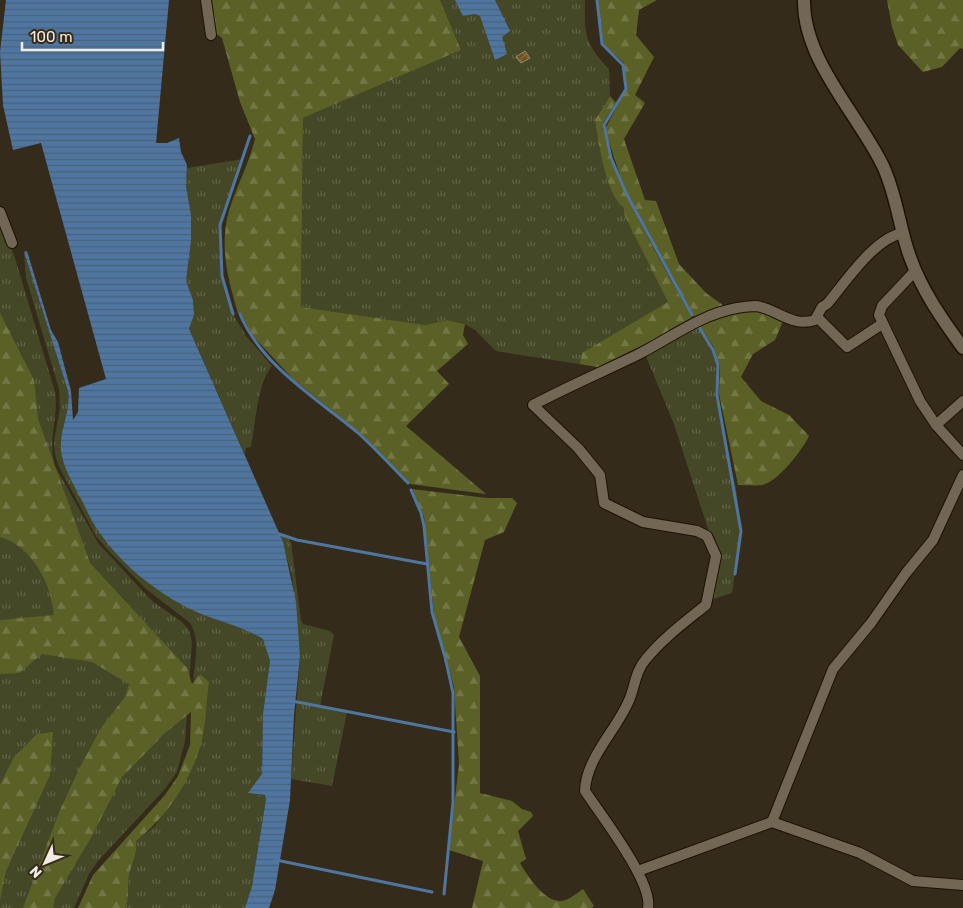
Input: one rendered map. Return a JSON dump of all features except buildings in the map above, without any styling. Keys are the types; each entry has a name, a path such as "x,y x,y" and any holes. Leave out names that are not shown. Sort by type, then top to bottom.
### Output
{"street":[{"path":"206,0 211,34"},
{"path":"804,0 806,24 812,42 842,100 883,166 892,188 903,233 915,270 931,303 963,348"},
{"path":"0,212 12,243"},
{"path":"648,908 649,901 638,871 585,791 585,783 595,760 630,699 635,680 644,660 677,627 706,605 716,556 707,536 696,531 644,522 604,502 600,476 578,448 533,405 579,380 637,355 701,320 719,313 737,308 758,306 783,318 812,321 818,318 822,306 827,304 861,264 892,235 903,233"},
{"path":"915,270 882,306 879,315 908,381 936,425 963,454"},
{"path":"818,318 847,347 882,324"},
{"path":"936,425 963,401"},
{"path":"772,822 833,669 871,623 906,573 933,540 963,475"},
{"path":"638,871 772,822 860,853 913,881 963,885"}],"green space":[{"path":"211,0 440,0 461,50 303,118 301,307 426,325 447,320 465,324 463,335 468,344 437,371 449,384 406,426 486,494 410,484 359,432 293,379 252,335 241,313 238,313 226,263 226,224 255,139 240,102 222,38 215,33"},
{"path":"440,0 585,0 585,22 588,38 595,52 609,69 610,96 595,120 604,168 612,192 624,208 680,327 598,367 496,351 475,330 463,323 447,320 426,325 301,307 303,118 461,50"},
{"path":"598,0 657,0 639,10 636,35 654,57 635,95 645,103 624,139 645,200 656,201 679,264 706,293 727,308 695,318 623,185 605,129 626,90 624,63 602,43"},
{"path":"887,0 963,0 963,49 960,48 942,67 923,72 898,45 892,27"},
{"path":"610,96 616,103 603,123 603,128 611,154 642,227 693,320 598,367 580,364 582,353 668,302 624,214 624,208 612,192 604,168 595,120"},
{"path":"243,159 220,225 222,276 233,314 246,336 272,366 263,382 251,447 246,448 245,455 189,329 194,315 193,300 186,281 191,241 191,215 186,186 187,168"},
{"path":"0,219 15,258 55,392 56,410 52,447 55,466 98,543 152,601 182,622 189,630 192,642 185,741 177,772 164,790 98,861 89,874 74,908 0,908"},
{"path":"24,252 68,391 68,406 61,441 186,607 263,638 270,661 263,714 262,774 249,793 266,796 266,799 252,886 245,908 125,908 136,841 155,826 182,785 200,746 197,676 193,680 196,650 195,635 189,622 146,589 96,536 58,465 54,441 60,408 59,389 26,278"},
{"path":"756,309 783,321 775,340 753,354 741,377 761,401 789,415 809,436 782,472 768,483 762,485 738,485 719,394 720,366 713,346 699,325 724,315"},
{"path":"0,313 34,380 38,419 90,563 187,668 192,684 197,676 201,675 209,682 204,731 195,761 175,799 157,822 136,841 125,908 78,908 93,875 165,795 178,776 190,745 191,712 165,733 122,777 92,836 55,898 53,908 23,908 60,810 79,769 101,728 125,697 129,684 92,662 42,654 19,673 0,674 0,620 54,615 49,591 38,567 22,548 0,537"},
{"path":"697,326 709,344 717,365 717,400 736,489 741,531 732,593 710,600 716,563 715,538 710,535 674,424 645,354"},
{"path":"412,489 487,498 512,498 517,503 504,532 485,540 459,637 480,676 480,793 512,801 522,809 531,812 533,816 518,831 526,859 520,863 541,892 553,900 562,901 583,889 594,906 592,908 472,908 483,861 449,850 459,764 454,687 434,615 424,517"},
{"path":"280,535 289,539 291,543 303,624 330,631 334,635 320,706 347,712 332,786 291,779 300,656 292,576"},
{"path":"53,732 50,775 6,871 0,900 0,785 14,757 37,734"}],"water":[{"path":"6,0 169,0 156,143 167,143 179,138 181,152 187,165 186,186 191,215 191,241 186,281 193,300 194,315 189,329 283,542 296,602 300,656 294,715 290,800 275,890 269,908 245,908 252,886 266,799 265,795 248,793 262,774 263,714 270,661 263,639 186,607 138,575 108,544 97,528 70,478 64,462 61,443 68,406 68,391 24,252 27,251 51,330 58,342 71,391 73,420 78,412 79,388 106,379 41,143 13,150 3,105 0,52"},
{"path":"455,0 495,0 510,31 502,37 507,54 495,60 480,16 475,14 463,16"}],"waterway":[{"path":"597,0 602,44 623,65 626,89 604,125 611,158 626,193 692,315"},
{"path":"233,314 222,276 220,225 250,136"},
{"path":"240,314 249,332 275,365 357,432 408,483"},
{"path":"699,327 713,350 718,365 717,395 741,531 735,574"},
{"path":"411,490 421,513 424,526 432,612 453,693 453,802 444,894"},
{"path":"279,534 297,540 427,564"},
{"path":"292,701 454,732"},
{"path":"276,860 432,892"}]}
